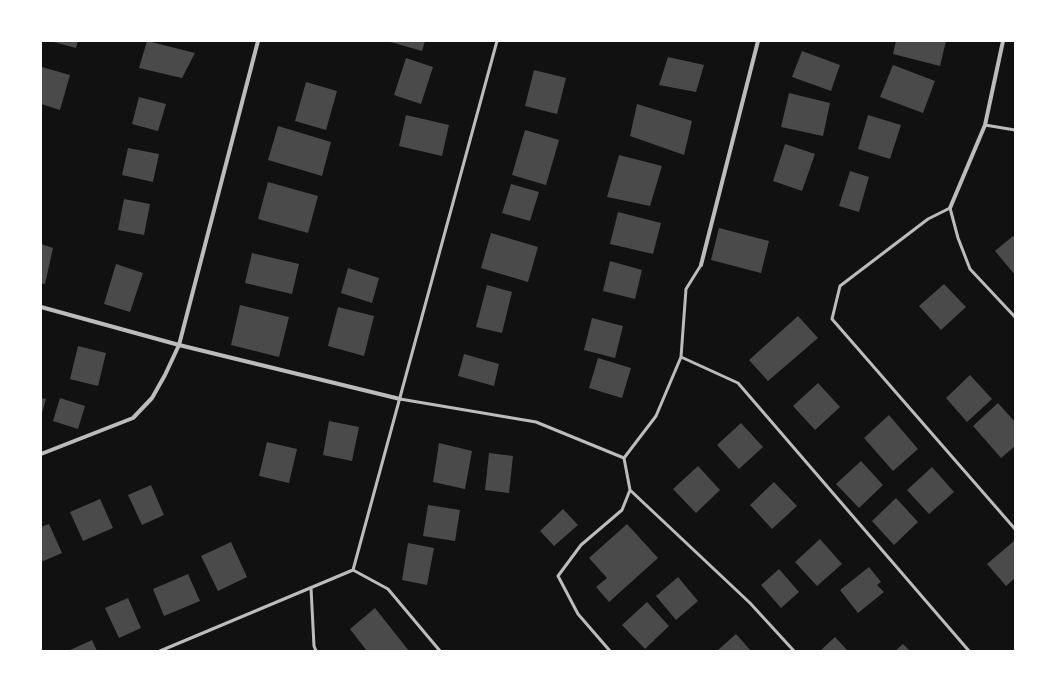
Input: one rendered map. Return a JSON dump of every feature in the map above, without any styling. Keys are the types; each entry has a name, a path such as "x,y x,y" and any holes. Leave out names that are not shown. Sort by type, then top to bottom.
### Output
{"street":[{"path":"41,454 132,418 152,398 165,375 179,345 258,41"},
{"path":"700,265 758,41"},
{"path":"950,208 985,125 1003,41"},
{"path":"41,308 179,345 400,399"}],"lane":[{"path":"353,570 497,41"},
{"path":"985,125 1015,130"},
{"path":"1015,317 970,269 958,238 950,208 928,218 840,286 832,319 1015,529"},
{"path":"610,651 578,614 558,576 581,546 622,510 630,490 624,458 656,416 681,357 686,289 700,265"},
{"path":"681,357 738,383 969,651"},
{"path":"400,399 536,422 624,458"},
{"path":"630,490 750,602 794,651"},
{"path":"160,651 353,570"},
{"path":"353,570 388,589 440,651"},
{"path":"311,588 314,646 316,651"}],"building":[{"path":"50,41 78,41 76,48"},
{"path":"147,41 195,53 182,78 139,68"},
{"path":"387,41 425,41 422,51"},
{"path":"896,41 946,41 940,66 893,54"},
{"path":"802,51 840,65 831,91 792,77"},
{"path":"668,57 704,65 696,92 659,85"},
{"path":"406,58 433,67 421,104 394,95"},
{"path":"893,65 935,81 923,113 880,97"},
{"path":"42,67 70,75 60,110 41,104"},
{"path":"534,70 566,78 557,114 525,106"},
{"path":"306,82 337,91 326,130 295,121"},
{"path":"789,93 830,103 823,136 781,127"},
{"path":"139,97 166,104 158,131 132,124"},
{"path":"637,104 692,121 684,155 630,136"},
{"path":"406,115 449,125 442,156 399,146"},
{"path":"868,115 901,125 890,159 858,149"},
{"path":"278,126 331,142 322,176 268,160"},
{"path":"525,130 559,140 546,185 512,175"},
{"path":"785,144 815,154 802,191 773,181"},
{"path":"128,148 159,154 153,182 122,175"},
{"path":"619,155 662,166 650,206 607,197"},
{"path":"850,171 869,177 859,212 839,206"},
{"path":"268,182 318,196 308,233 258,219"},
{"path":"511,184 539,192 530,221 502,213"},
{"path":"124,199 150,204 144,235 118,230"},
{"path":"618,212 661,223 653,254 610,244"},
{"path":"719,228 769,241 761,273 711,260"},
{"path":"491,233 538,247 528,282 481,268"},
{"path":"1013,236 1015,238 1015,275 995,251"},
{"path":"41,244 53,248 45,284 41,283"},
{"path":"252,253 299,264 292,294 245,283"},
{"path":"610,261 642,270 635,299 603,291"},
{"path":"116,264 143,273 130,312 104,304"},
{"path":"348,268 379,278 372,303 341,293"},
{"path":"944,284 966,307 941,330 919,306"},
{"path":"487,285 512,292 502,333 476,327"},
{"path":"240,305 289,317 279,357 231,345"},
{"path":"338,307 374,316 364,356 328,346"},
{"path":"798,316 818,338 768,381 749,360"},
{"path":"592,318 623,326 615,358 584,350"},
{"path":"78,346 106,353 98,386 70,379"},
{"path":"464,354 499,364 494,386 458,376"},
{"path":"598,358 631,368 622,398 589,388"},
{"path":"970,375 992,399 967,422 946,398"},
{"path":"818,383 840,407 815,430 793,406"},
{"path":"41,398 46,399 41,416"},
{"path":"60,398 85,406 78,429 53,421"},
{"path":"998,403 1015,422 1015,446 1001,458 973,426"},
{"path":"889,415 918,449 893,471 864,438"},
{"path":"329,421 359,427 352,461 323,455"},
{"path":"741,423 763,447 739,469 717,445"},
{"path":"267,442 297,449 289,483 259,476"},
{"path":"439,443 472,451 465,489 433,482"},
{"path":"489,453 513,456 509,493 485,490"},
{"path":"861,461 883,485 859,508 836,484"},
{"path":"698,466 720,490 696,513 673,489"},
{"path":"932,467 954,492 929,514 907,490"},
{"path":"774,482 797,506 772,529 750,505"},
{"path":"151,485 164,515 142,525 128,495"},
{"path":"896,498 918,522 894,545 872,521"},
{"path":"100,499 113,528 83,541 70,512"},
{"path":"428,505 460,510 455,541 423,536"},
{"path":"563,509 578,525 554,546 540,531"},
{"path":"49,524 62,553 41,562 41,527"},
{"path":"627,524 658,558 609,602 596,587 607,578 589,558"},
{"path":"820,539 842,564 817,586 795,562"},
{"path":"1014,541 1015,578 1006,586 987,564"},
{"path":"231,542 247,577 218,591 201,556"},
{"path":"408,543 434,548 427,585 402,580"},
{"path":"869,567 881,582 877,585 884,592 858,613 840,590"},
{"path":"779,569 799,592 781,608 761,585"},
{"path":"188,574 200,601 164,616 153,589"},
{"path":"678,577 698,601 676,620 656,596"},
{"path":"128,598 141,628 119,638 105,608"},
{"path":"647,602 669,626 645,649 622,625"},
{"path":"375,608 409,651 367,651 350,629"},
{"path":"736,634 751,651 717,651"},
{"path":"835,637 848,651 820,651"},
{"path":"92,640 97,651 68,651"},
{"path":"903,644 910,651 895,651"}]}
